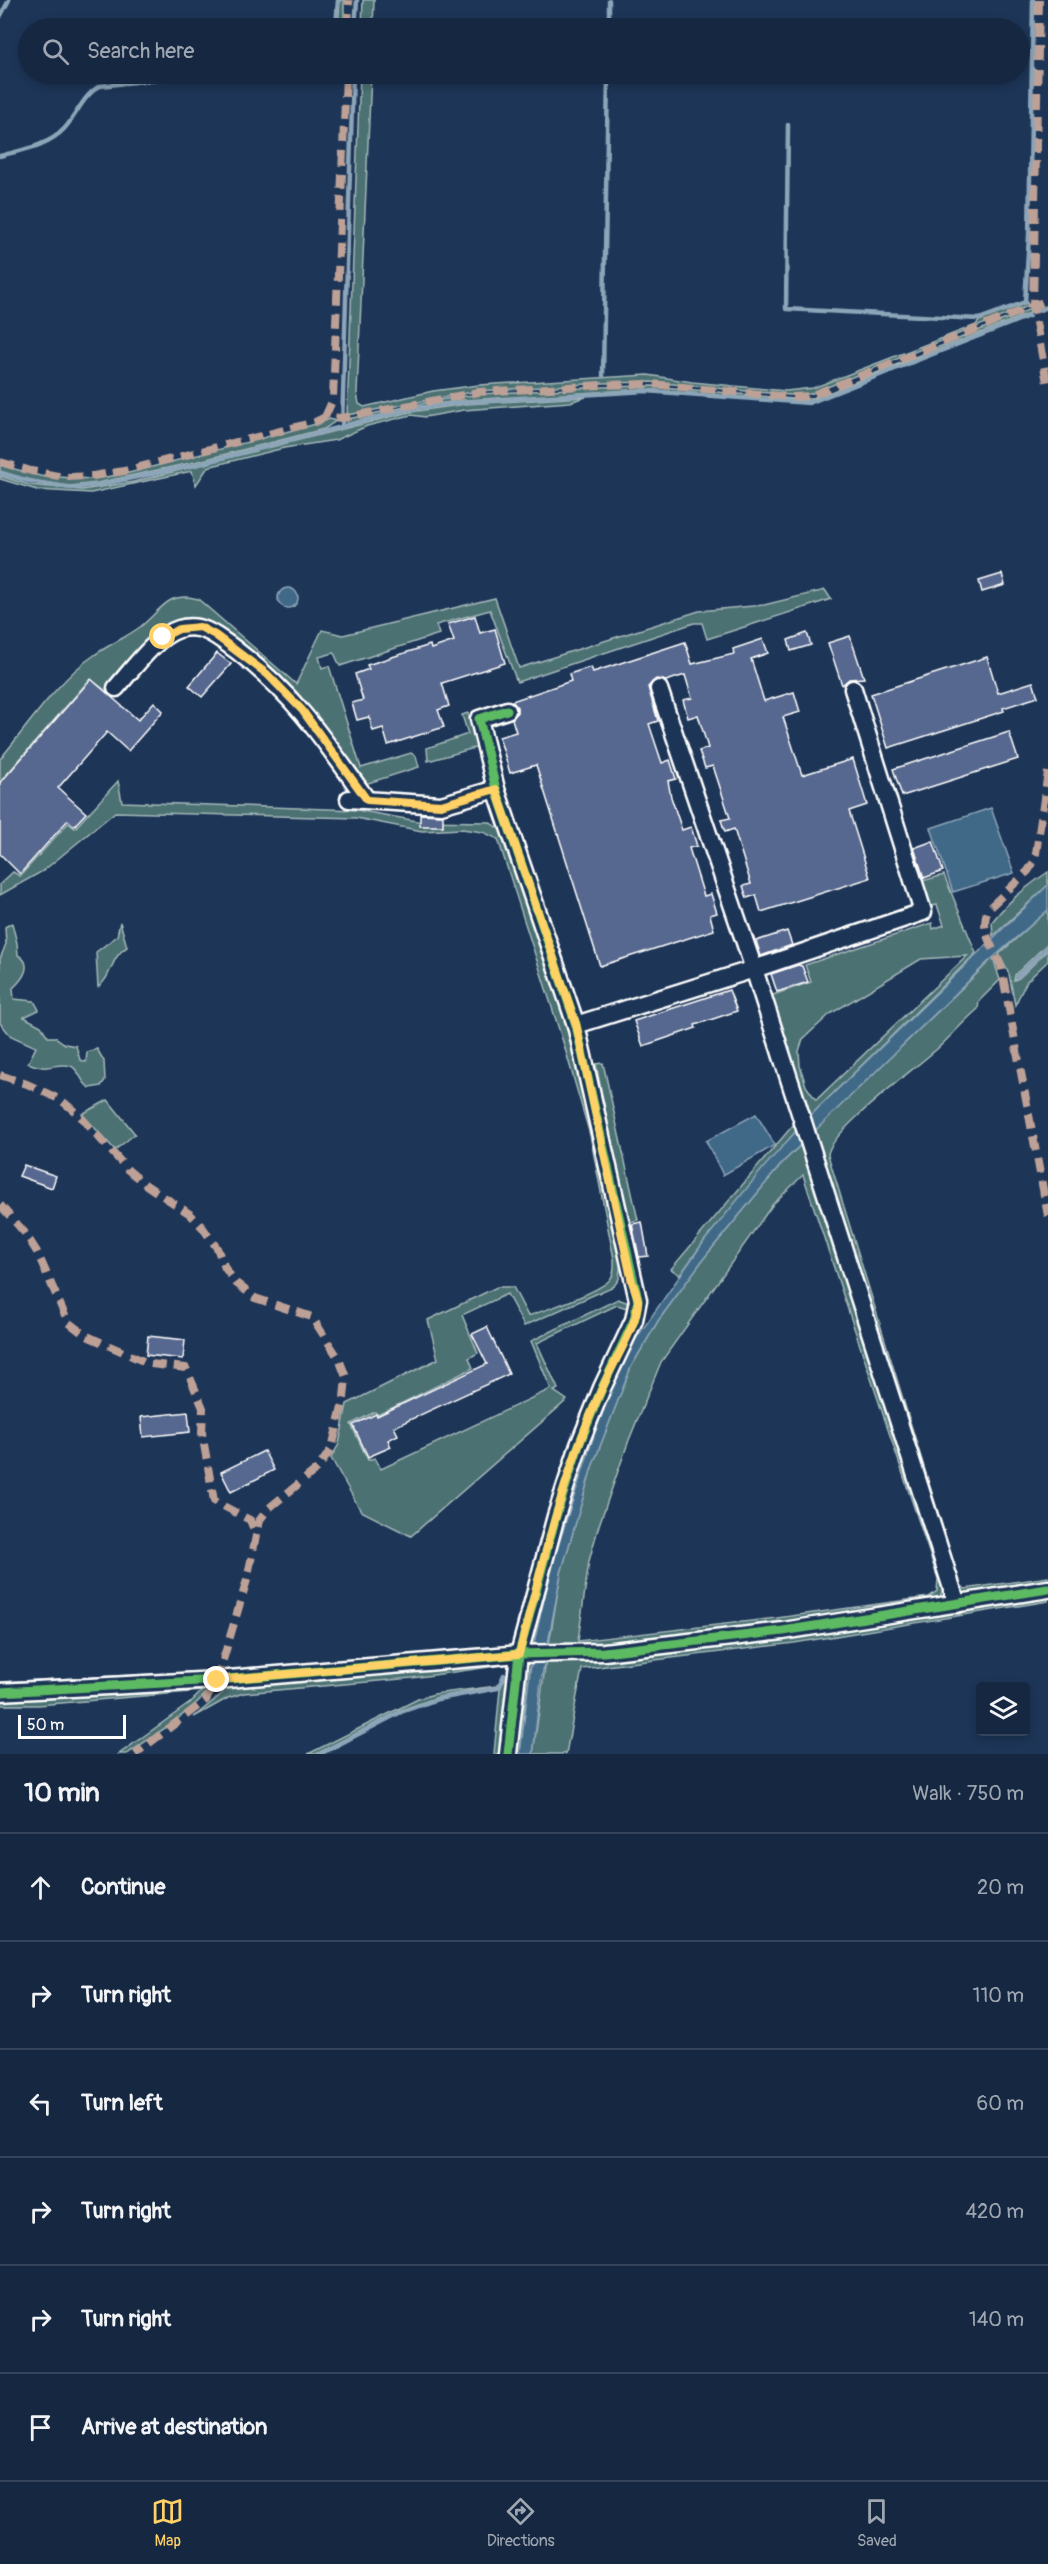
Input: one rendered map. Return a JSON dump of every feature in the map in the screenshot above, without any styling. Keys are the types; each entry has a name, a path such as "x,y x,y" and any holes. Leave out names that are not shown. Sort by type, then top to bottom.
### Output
{"street":[{"path":"116,688 163,637 179,629 200,627 215,635 267,674 302,710 367,800"},
{"path":"659,689 754,969 957,1604"},
{"path":"576,1024 754,969 923,912 854,689"},
{"path":"507,710 479,719 496,789 576,1024 632,1282 638,1300 634,1320 602,1388 579,1445 556,1516 525,1654 508,1754"},
{"path":"350,799 441,805 496,789"},
{"path":"0,1692 217,1680 525,1654 604,1652 783,1631 1048,1589"}],"green space":[{"path":"340,0 344,0 344,18 339,18"},
{"path":"363,0 374,0 373,18 362,18"},
{"path":"360,84 371,84 357,393 359,404 364,407 433,391 479,385 648,375 692,382 786,391 813,388 976,325 979,321 1027,303 1028,306 810,394 790,395 651,382 603,383 478,391 347,415"},
{"path":"1030,309 1030,313 809,401 719,397 646,389 465,400 408,408 346,424 348,419 480,394 603,387 652,386 804,400 826,394"},
{"path":"586,397 570,402 464,410 425,417 411,415 367,426 336,440 284,448 208,467 196,485 192,471 91,493 37,490 0,479 0,476 30,485 82,490 133,482 410,412 467,404"},
{"path":"329,419 336,421 324,429 195,462 97,483 70,486 29,480 0,471 0,465 40,476 93,479 125,474"},
{"path":"825,590 831,599 707,639 702,623 694,623 517,682 490,610 436,625 439,634 340,666 334,653 319,657 322,668 329,666 361,768 411,753 416,756 419,767 362,785 223,635 162,632 108,692 90,679 0,782 0,759 68,677 93,656 140,627 165,604 179,597 198,599 296,684 322,630 343,635 495,598 519,668 699,611 764,605"},
{"path":"468,713 478,747 428,761 427,748 468,734 462,715"},
{"path":"118,781 122,802 357,810 417,821 489,822 502,831 571,1029 595,1126 621,1260 619,1279 614,1286 524,1326 507,1294 462,1315 478,1353 469,1358 473,1368 378,1415 375,1412 351,1424 368,1460 375,1458 381,1469 551,1389 531,1341 618,1299 629,1303 630,1313 627,1308 617,1305 537,1343 558,1389 554,1391 567,1400 411,1536 361,1511 331,1458 339,1444 347,1404 438,1359 428,1320 497,1287 513,1287 528,1316 597,1289 611,1278 614,1272 614,1259 590,1135 564,1045 498,839 483,832 462,829 422,831 356,818 115,812 43,871 0,895 0,884 13,872 20,876 68,823 75,828"},
{"path":"1048,872 1048,885 993,936 992,922 1004,908"},
{"path":"944,875 976,953 808,1118 770,996 811,982 805,965 932,923 933,929 944,925 937,905 928,907 922,881","holes":["967,956 816,1100 806,1086 800,1066 799,1051 803,1039 830,1014 921,959"]},
{"path":"1048,910 1048,943 1015,975 1014,980 1019,978 1048,950 1048,961 1027,981 1015,1005 1009,974 999,954"},
{"path":"120,922 127,947 117,956 103,983 98,987 96,952 117,936"},
{"path":"12,923 18,955 23,959 26,967 23,976 13,988 14,999 34,1001 39,1010 24,1017 41,1026 48,1037 55,1037 65,1044 76,1046 80,1060 86,1062 87,1052 97,1049 104,1061 105,1080 101,1086 90,1088 71,1066 42,1067 28,1063 36,1047 11,1036 0,1023 0,959 6,944 5,927"},
{"path":"993,958 1000,980 979,1001 978,1009 937,1049 857,1117 832,1145 828,1155 960,1584 965,1589 1048,1577 1048,1585 965,1596 960,1591 812,1133"},
{"path":"603,1063 638,1220 627,1223 596,1064"},
{"path":"108,1100 135,1134 115,1150 82,1114"},
{"path":"794,1124 796,1131 705,1240 680,1275 671,1269"},
{"path":"802,1144 944,1583 940,1599 779,1629 548,1650 561,1573 592,1467 631,1367 658,1321 704,1258 784,1161","holes":["803,1175 938,1579 937,1591 929,1597 777,1618 578,1641 589,1561 599,1525 629,1440 661,1362 773,1204"]},
{"path":"1048,1593 1048,1601 794,1643 582,1669 566,1754 533,1754 546,1660"},
{"path":"527,1660 533,1660 528,1673 520,1754 512,1754 522,1667"},
{"path":"504,1661 510,1664 412,1678 244,1693 228,1698 194,1717 230,1687"},
{"path":"212,1671 210,1675 0,1687 0,1682"},
{"path":"505,1678 509,1678 501,1754 494,1754 500,1689"},
{"path":"212,1683 199,1701 127,1754 119,1754 190,1703 202,1691 38,1705 0,1705 0,1695"},
{"path":"497,1686 438,1697 401,1710 316,1754 308,1754 418,1699 434,1694"}],"water":[{"path":"288,588 295,591 298,598 295,605 288,608 281,605 278,598 281,591"},
{"path":"991,808 1014,873 953,892 931,828"},
{"path":"1048,885 1048,910 987,963 784,1161 704,1258 658,1321 631,1367 592,1467 561,1573 541,1681 533,1754 520,1754 533,1647 553,1561 605,1402 628,1350 705,1240 764,1167 808,1118"},
{"path":"756,1114 775,1145 723,1175 706,1141"}],"building":[{"path":"1002,574 1005,585 982,592 979,581"},
{"path":"475,616 480,633 495,629 505,663 442,683 449,706 438,710 444,727 388,745 383,728 373,731 369,717 357,720 352,703 363,700 355,674 369,669 367,665 430,645 431,649 454,641 448,624"},
{"path":"807,633 811,645 791,651 788,640"},
{"path":"850,636 864,678 849,679 842,685 828,643"},
{"path":"763,639 768,653 751,659 764,701 794,692 800,712 783,717 802,775 853,759 867,805 849,811 870,878 761,912 756,895 747,898 743,886 751,884 734,829 725,832 721,820 730,818 713,766 705,768 699,751 708,748 698,715 688,718 683,700 692,698 685,675 666,681 656,679 648,687 658,721 649,724 662,763 670,760 676,779 668,781 671,797 682,830 691,827 697,846 689,848 704,896 711,894 717,913 710,915 714,930 600,966 536,765 510,773 499,737 516,732 512,719 517,713 517,707 512,701 571,681 569,674 591,667 593,672 685,642 692,664 734,654 733,649"},
{"path":"217,653 231,664 202,697 189,686"},
{"path":"987,657 998,693 1033,682 1038,697 1003,708 1004,711 888,748 871,694"},
{"path":"91,679 138,720 154,702 163,711 128,751 107,732 58,788 86,813 74,826 68,820 20,874 0,854 0,783"},
{"path":"1009,732 1018,759 902,796 893,769"},
{"path":"420,814 443,815 443,826 420,826"},
{"path":"933,841 943,871 924,878 914,848"},
{"path":"787,931 792,945 761,956 756,941"},
{"path":"798,965 802,966 808,982 777,992 771,974"},
{"path":"729,990 737,1011 643,1046 634,1021"},
{"path":"24,1165 56,1176 52,1188 19,1176"},
{"path":"642,1222 648,1256 639,1257 632,1224"},
{"path":"487,1327 509,1374 394,1427 398,1435 388,1440 391,1447 368,1457 353,1425 487,1364 472,1334"},
{"path":"148,1336 185,1340 183,1359 146,1355"},
{"path":"188,1412 190,1432 143,1437 141,1417"},
{"path":"264,1451 274,1470 231,1492 221,1472"}],"waterway":[{"path":"0,17 9,0"},
{"path":"337,18 338,0"},
{"path":"356,18 357,0"},
{"path":"609,0 609,18"},
{"path":"788,125 786,309 979,319 1025,302 1029,236 1033,0"},
{"path":"0,156 50,140 69,124 80,106 94,90 100,86 118,84"},
{"path":"342,427 353,84"},
{"path":"603,376 608,84"},
{"path":"1039,310 1048,307"},
{"path":"0,473 29,481 71,488 98,485 195,465 410,409 466,402 646,391 809,403 1029,316"},
{"path":"1017,977 1048,947"},
{"path":"320,1754 401,1712 438,1699 498,1688 504,1675"}],"marked path":[{"path":"348,18 349,0"},
{"path":"1039,0 1033,306 1048,388"},
{"path":"325,417 333,399 346,84"},
{"path":"0,462 64,477 93,476 124,471 315,422 325,417 342,418 479,392 651,384 790,397 810,396 1048,300"},
{"path":"1048,772 1035,860 1028,871 988,909 985,924 988,938 1001,966 1048,1216"},
{"path":"0,1075 27,1084 61,1100 79,1115 128,1170 146,1185 190,1214 217,1248 225,1268 236,1283 255,1298 312,1317 339,1359 346,1377 344,1398 332,1448 318,1468 268,1509 259,1521 247,1580 217,1680 206,1700 135,1754"},
{"path":"0,1205 25,1233 37,1252 68,1322 85,1335 150,1364 186,1368 203,1408 202,1433 214,1501 250,1520 256,1535"}],"cycle path":[{"path":"507,710 479,719 496,789 576,1025 638,1300 634,1320 602,1388 579,1445 556,1516 519,1654 508,1754"},
{"path":"0,1692 217,1680 519,1654 604,1652 783,1631 1048,1589"}],"route":[{"path":"163,637 179,629 200,627 215,635 267,674 302,710 367,800 441,805 496,789 576,1024 632,1282 638,1300 634,1320 602,1388 579,1445 556,1516 519,1654 217,1680"}]}
